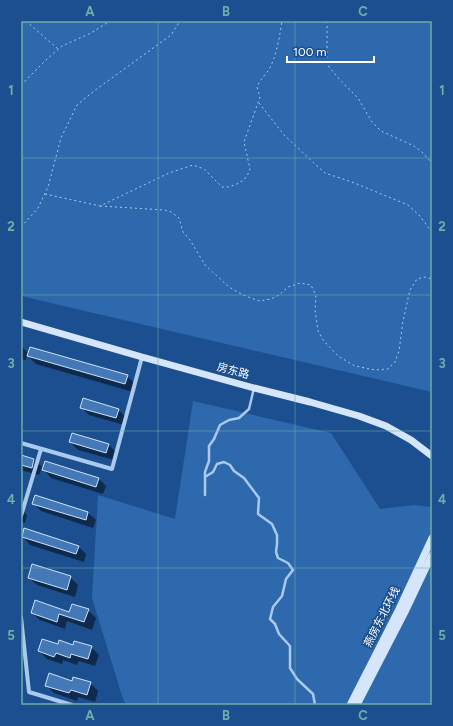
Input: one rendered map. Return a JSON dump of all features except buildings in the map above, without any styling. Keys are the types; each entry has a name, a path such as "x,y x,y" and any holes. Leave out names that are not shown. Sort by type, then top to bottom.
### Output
{"main road":[{"name":"房东路","path":"21,322 142,357 359,416 386,426 411,440 432,456"},
{"name":"燕房东北环线","path":"350,705 399,609 432,538"},
{"name":"燕房东北环线","path":"357,705 405,612 432,555"}],"street":[{"path":"21,443 112,469 142,357"},
{"path":"21,516 41,448"},
{"path":"21,617 29,692 72,705"}],"lane":[{"path":"205,495 205,472 209,460 209,446 220,425 229,420 239,418 250,409 254,388"},
{"path":"205,477 213,472 217,464 224,462 230,465 234,471 244,478 259,498 258,514 272,524 277,535 276,552 278,558 288,563 293,570 286,579 282,596 273,607 270,619 275,624 279,634 290,646 290,668 297,679 313,694 315,705"}],"path":[{"path":"26,21 59,49"},
{"path":"21,85 62,46 91,33 110,21"},
{"path":"21,227 38,208 45,194 61,138 77,105 171,35 180,21"},
{"path":"100,206 169,173 193,165 204,169 222,186 228,187 244,180 250,169 244,142 259,102 260,97 257,87 275,56 282,21"},
{"path":"327,21 327,59 329,67 358,98 372,122 380,131 414,146 422,152 432,167"},
{"path":"259,102 284,135 325,173 352,182 408,205 432,232"},
{"path":"45,194 100,206 164,210 171,212 179,218 183,232 190,240 205,265 229,287 243,295 259,301 270,300 279,295 288,286 300,282 310,285 316,296 315,310 318,331 324,341 338,356 355,366 375,370 388,369 395,362 399,351 403,321 410,290 417,279 424,277 432,279"}],"shaded area":[{"path":"21,21 432,21 432,392 21,296"},
{"path":"193,401 331,433 380,509 414,505 432,507 432,705 126,705 92,598 98,495 175,519"}]}
